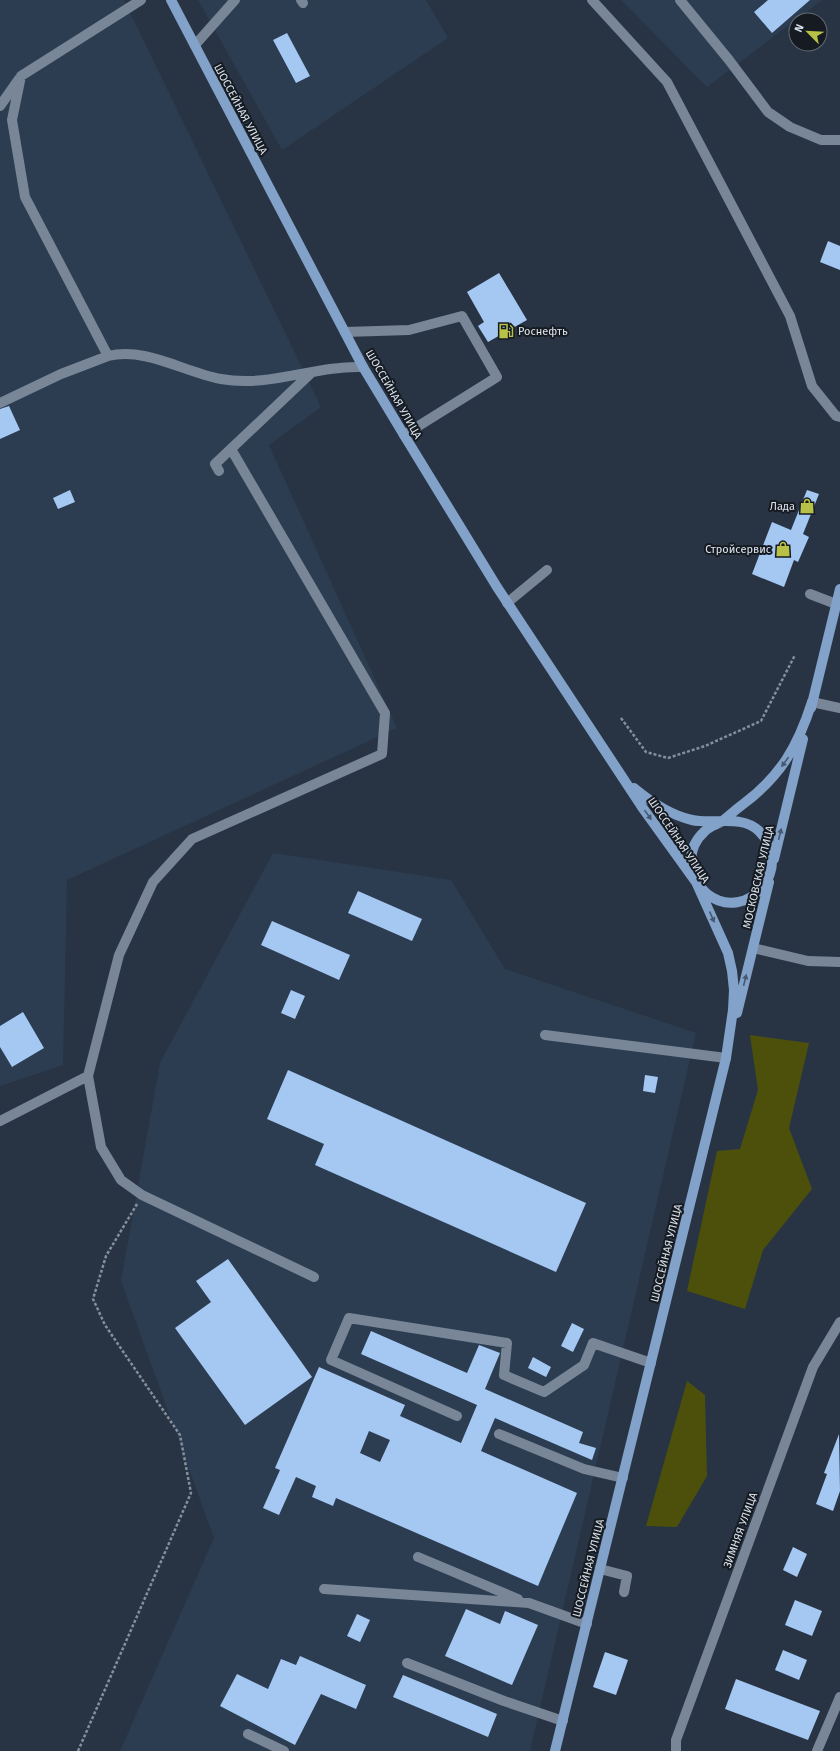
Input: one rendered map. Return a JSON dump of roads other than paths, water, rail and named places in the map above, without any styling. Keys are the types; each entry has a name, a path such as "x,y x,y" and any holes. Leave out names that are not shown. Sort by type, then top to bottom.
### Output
{"main road":[{"name":"ШОССЕЙНАЯ УЛИЦА","path":"171,0 363,367 507,603 642,807 696,882 728,953 732,971 734,990 726,1058 555,1751"},
{"name":"МОСКОВСКАЯ УЛИЦА","path":"726,1058 840,589"},
{"name":"МОСКОВСКАЯ УЛИЦА","path":"696,882 691,863 694,844 707,829 720,822 758,792 784,764 798,740 812,702"},
{"name":"ШОССЕЙНАЯ УЛИЦА","path":"626,782 647,799 676,816 693,820 720,822"},
{"path":"696,882 702,890 711,897 722,901 742,901 761,890 767,882 771,872 772,856 769,846 758,830 749,824 740,821 720,822"}],"street":[{"path":"0,106 21,76 140,0"},
{"path":"195,45 235,0"},
{"path":"592,0 667,82 790,316 812,386 836,416 840,418"},
{"path":"680,0 729,60 768,112 790,127 821,140 840,140"},
{"path":"21,76 12,120 25,197 108,356"},
{"path":"345,332 409,330 462,316 497,377 404,435"},
{"path":"0,403 61,374 118,353 145,356 221,379 257,380 311,373 346,366 363,367"},
{"path":"219,470 214,464 311,373"},
{"path":"231,448 385,713 382,754 192,839 153,882 119,955 88,1076 101,1147 121,1180 142,1195 314,1277"},
{"path":"507,603 548,570"},
{"path":"810,594 836,604"},
{"path":"812,702 840,708"},
{"path":"753,948 808,961 840,962"},
{"path":"545,1035 726,1058"},
{"path":"0,1121 88,1076"},
{"path":"457,1416 331,1360 349,1318 507,1343 504,1375 544,1392 584,1366 593,1343 651,1363"},
{"name":"ЗИМНЯЯ УЛИЦА","path":"676,1751 676,1740 813,1367 840,1322"},
{"path":"499,1434 584,1468 623,1478"},
{"path":"418,1557 526,1603 587,1624"},
{"path":"600,1569 627,1576 624,1592"},
{"path":"324,1590 526,1603"},
{"path":"407,1663 504,1701 563,1721"},
{"path":"817,1751 840,1698"},
{"path":"248,1734 284,1751"}],"place":[{"name":"Роснефть","path":"506,331"},
{"name":"Лада","path":"807,506"},
{"name":"Стройсервис","path":"783,549"}]}
